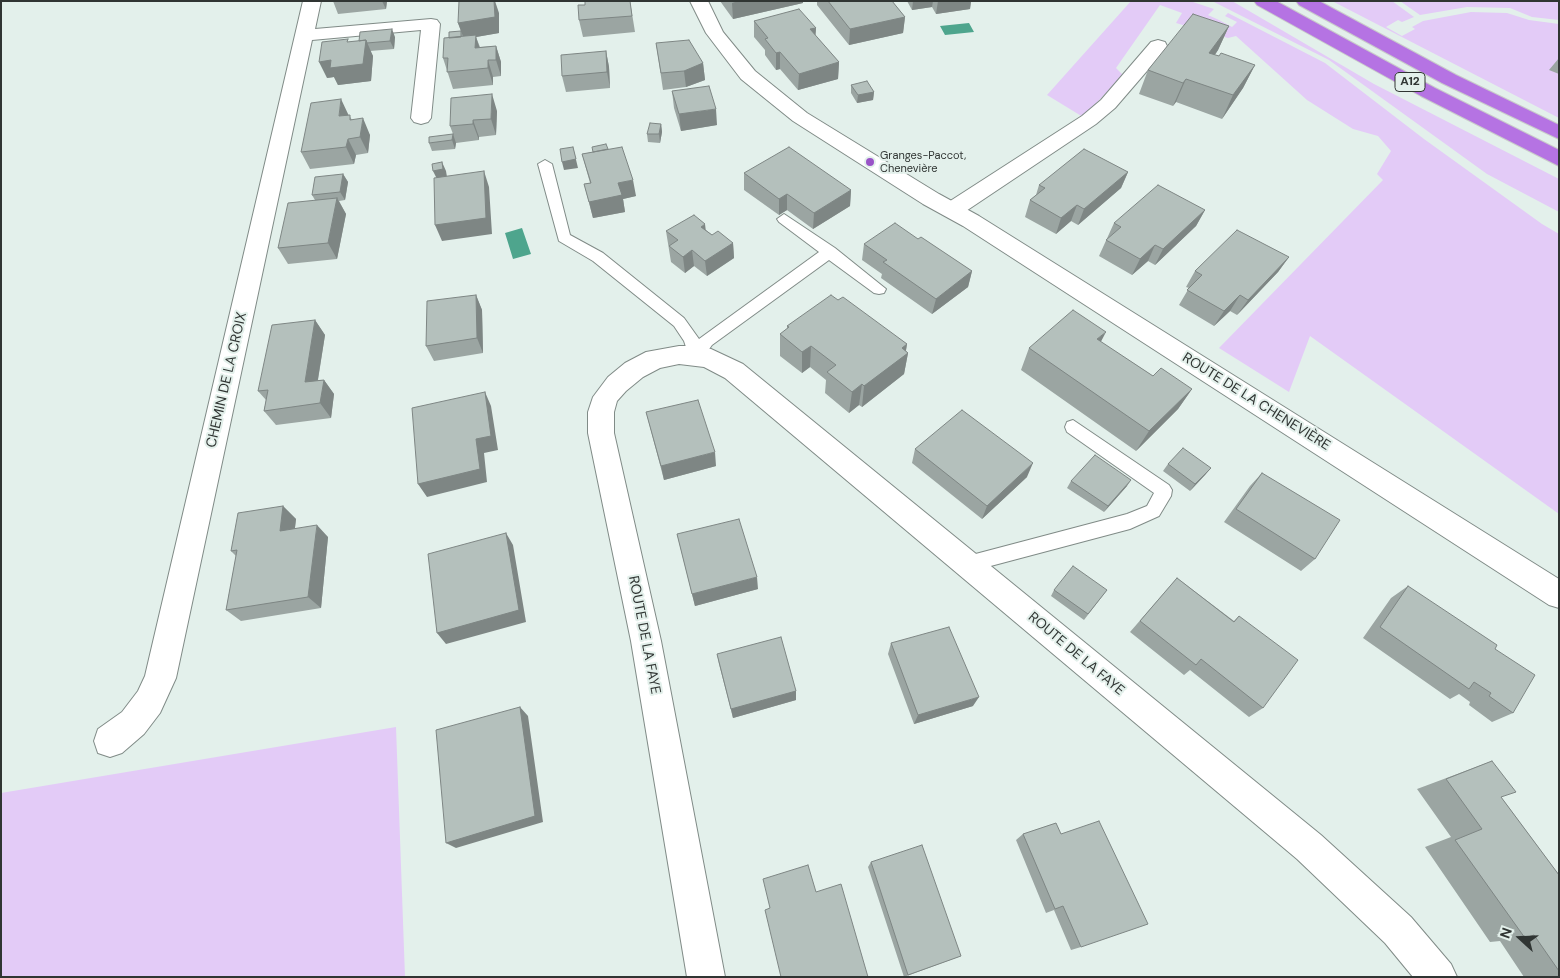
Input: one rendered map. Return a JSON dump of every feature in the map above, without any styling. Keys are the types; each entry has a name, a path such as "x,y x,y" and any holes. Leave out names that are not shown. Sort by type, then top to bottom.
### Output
{"highway":[{"name":"A12","path":"1263,1 1404,80 1559,158"},
{"name":"A12","path":"1305,1 1449,79 1559,133"}],"street":[{"name":"CHEMIN DE LA CROIX","path":"110,741 133,723 150,702 160,678 312,1"},
{"name":"ROUTE DE LA CHENEVIÈRE","path":"699,1 715,33 748,75 779,102 870,162 952,210 1559,595"},
{"path":"305,35 432,16 422,118"},
{"path":"952,210 1090,120 1108,104 1158,46"},
{"name":"ROUTE DE LA FAYE","path":"706,977 646,641 601,433 601,412 606,397 617,384 634,370 655,359 679,355 696,355 711,359 734,371 1309,847 1398,930 1438,977"}],"lane":[{"path":"545,164 564,238 598,257 679,322 691,339 696,355"},
{"path":"784,219 879,289"},
{"path":"696,355 706,341 830,252"},
{"path":"968,564 1130,521 1153,511 1162,496 1163,490 1073,427"}],"shaded area":[{"path":"1131,1 1190,1 1214,9 1208,15 1232,27 1237,22 1225,16 1228,13 1325,63 1424,139 1542,224 1559,234 1559,514 1310,336 1289,392 1219,348 1383,180 1377,174 1391,151 1378,136 1353,129 1307,100 1236,36 1228,38 1176,23 1182,13 1160,5 1116,68 1123,75 1083,117 1047,95"},
{"path":"1212,1 1232,1 1374,84 1559,179 1559,212 1487,174 1329,60"},
{"path":"1332,1 1392,1 1414,17 1402,22 1398,20 1386,27 1402,36 1415,29 1412,27 1423,21 1471,12 1507,13 1529,20 1559,24 1559,118"},
{"path":"1400,1 1559,1 1559,20 1532,17 1510,8 1467,7 1420,15"},
{"path":"969,23 974,32 945,35 940,26"},
{"path":"522,228 531,254 513,259 505,233"},
{"path":"396,727 405,977 1,977 1,793"}],"building":[{"path":"459,1 494,1 495,17 458,23"},
{"path":"585,1 630,1 632,16 579,20 578,5 585,5"},
{"path":"828,1 892,1 905,17 850,29"},
{"path":"799,9 816,28 810,29 839,62 799,74 780,52 776,53 765,39 768,38 754,21"},
{"path":"1193,14 1229,26 1209,53 1219,56 1221,53 1255,65 1233,95 1186,79 1183,83 1148,70"},
{"path":"392,29 390,41 367,43 366,40 359,41 360,32"},
{"path":"461,31 461,37 449,38 449,32"},
{"path":"476,35 475,48 496,46 496,60 488,60 488,68 447,72 448,58 443,58 444,38"},
{"path":"348,39 347,42 366,40 363,64 330,68 331,60 319,62 322,42"},
{"path":"689,40 703,63 684,71 661,73 656,43"},
{"path":"606,51 607,72 562,76 561,55"},
{"path":"867,81 874,92 858,95 851,85"},
{"path":"709,86 716,109 679,114 672,91"},
{"path":"492,94 491,119 473,120 473,124 450,126 451,98"},
{"path":"341,99 339,116 350,115 350,120 363,118 360,137 348,139 346,147 301,152 311,103"},
{"path":"650,123 661,124 659,134 647,134"},
{"path":"453,134 452,140 429,143 429,137"},
{"path":"606,144 608,149 593,152 592,147"},
{"path":"573,147 576,159 562,162 560,149"},
{"path":"622,147 633,180 618,183 622,195 589,202 584,184 591,183 582,154"},
{"path":"789,147 851,190 814,213 787,194 779,199 744,173"},
{"path":"1084,149 1128,172 1084,209 1077,205 1061,218 1030,200 1045,188 1039,185"},
{"path":"442,162 443,169 433,171 432,164"},
{"path":"484,171 486,218 435,225 434,178"},
{"path":"343,174 340,192 312,195 315,177"},
{"path":"1158,185 1205,210 1163,249 1155,245 1140,259 1106,240 1121,227 1114,223"},
{"path":"337,198 328,243 278,248 288,203"},
{"path":"694,215 705,224 701,227 712,235 718,231 733,243 705,261 692,250 683,257 669,246 678,240 666,231"},
{"path":"895,223 918,239 921,237 972,271 936,299 883,262 887,260 864,244"},
{"path":"1237,230 1289,257 1248,300 1240,295 1224,311 1187,290 1202,275 1195,271"},
{"path":"476,295 477,338 426,346 427,301"},
{"path":"831,295 838,300 843,297 907,344 902,348 908,353 864,386 862,384 852,392 827,372 836,365 811,346 802,352 780,334 789,327 787,326"},
{"path":"1073,310 1106,332 1097,339 1153,376 1161,368 1192,389 1149,431 1029,348"},
{"path":"315,320 305,382 324,380 320,403 264,411 268,390 258,391 272,325"},
{"path":"485,392 491,436 476,439 480,469 418,484 412,408"},
{"path":"698,400 715,452 661,466 646,412"},
{"path":"962,410 1033,463 987,506 915,449"},
{"path":"1183,448 1211,468 1195,484 1168,464"},
{"path":"1095,455 1131,480 1108,506 1071,481"},
{"path":"1262,473 1340,520 1315,559 1236,509"},
{"path":"283,506 280,531 317,525 308,597 226,610 237,550 231,551 238,513"},
{"path":"739,519 757,577 692,594 677,534"},
{"path":"506,533 519,610 437,633 428,554"},
{"path":"1073,566 1107,590 1088,614 1054,590"},
{"path":"1177,578 1234,622 1239,616 1298,660 1263,708 1201,659 1196,665 1140,621"},
{"path":"1408,586 1497,645 1495,649 1535,675 1513,713 1489,696 1491,693 1474,682 1469,689 1380,627"},
{"path":"949,627 979,697 918,715 891,643"},
{"path":"781,637 796,691 731,709 717,654"},
{"path":"520,707 535,816 446,843 436,730"},
{"path":"1492,761 1516,792 1501,797 1559,875 1559,971 1534,935 1525,938 1455,840 1482,829 1446,779"},
{"path":"1099,821 1148,924 1081,947 1063,906 1055,909 1023,834 1056,823 1061,834"},
{"path":"922,845 961,956 908,975 871,862"},
{"path":"808,865 816,892 841,884 868,977 781,977 765,910 770,908 763,879"}],"place":[{"name":"Granges-Paccot, Chenevière","path":"870,162"}]}
